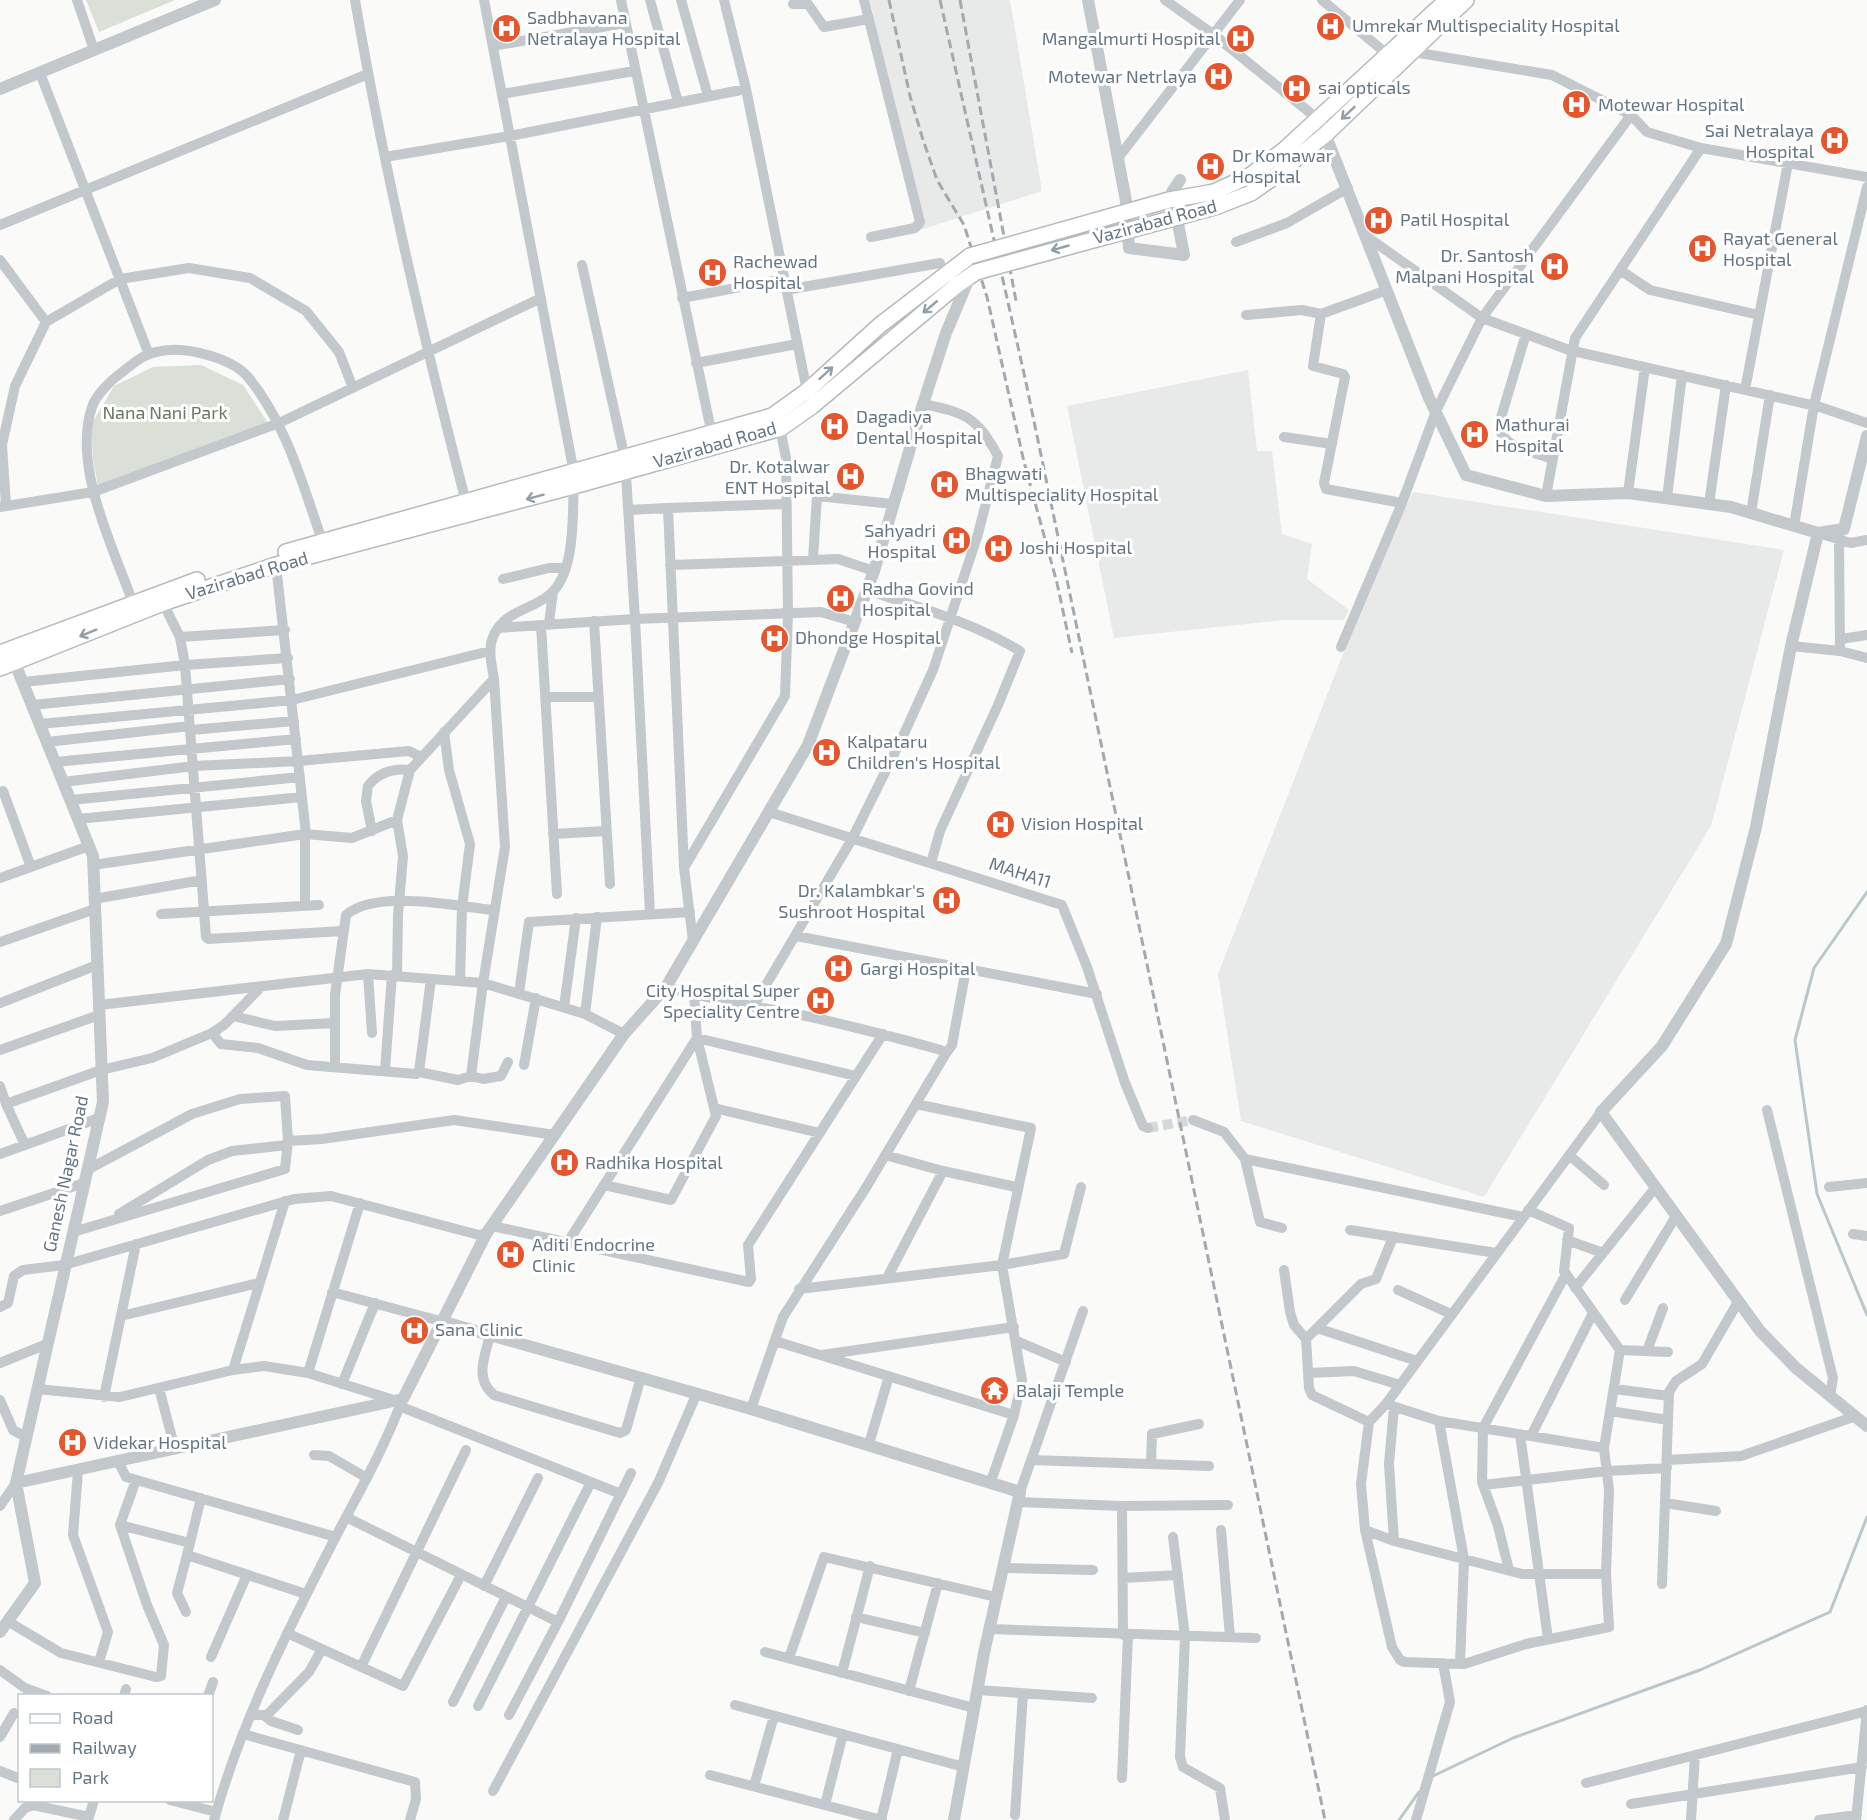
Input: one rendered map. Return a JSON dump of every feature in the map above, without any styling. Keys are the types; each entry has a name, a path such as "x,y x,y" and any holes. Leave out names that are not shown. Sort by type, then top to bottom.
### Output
{"main road":[{"name":"Vazirabad Road","path":"1323,126 1355,84 1446,0"},
{"name":"Vazirabad Road","path":"625,464 779,421 811,408 973,274 1216,199 1251,193 1323,126 1366,96 1466,0"},
{"path":"1355,84 1366,96"},
{"name":"Vazirabad Road","path":"0,668 8,655 133,603 160,598 276,565 324,547 574,480 712,435 779,421 807,391 880,325 970,256 1169,200 1216,199"},
{"name":"Vazirabad Road","path":"8,655 160,598 466,502 574,480"}],"street":[{"path":"76,0 93,39 94,50"},
{"path":"0,89 215,0"},
{"path":"355,0 368,74 427,352 466,502"},
{"path":"484,0 574,480 575,524 564,568 553,591 545,624 546,697 557,894"},
{"path":"621,0 642,110 712,435"},
{"path":"650,0 678,102"},
{"path":"681,0 708,96"},
{"path":"724,0 746,89 811,408"},
{"path":"864,0 920,222 915,228 871,237"},
{"path":"1088,0 1126,201 1129,248 1184,255 1172,192 1180,180"},
{"path":"1165,0 1213,34 1323,126 1436,411 1466,475 1546,496 1628,493 1709,504 1751,513 1851,543 1867,540"},
{"path":"1118,158 1240,0"},
{"path":"1322,0 1387,54"},
{"path":"793,4 808,4 824,27 869,19"},
{"path":"493,46 625,23"},
{"path":"1413,52 1552,75 1631,115 1647,132 1701,148 1867,177"},
{"path":"502,94 634,71"},
{"path":"40,73 148,352"},
{"path":"0,225 368,74"},
{"path":"385,157 510,136 746,89"},
{"path":"1341,647 1402,503 1436,411 1482,318 1631,115"},
{"path":"1546,496 1575,339 1701,148"},
{"path":"1744,390 1788,163"},
{"path":"1794,526 1814,405 1867,187"},
{"path":"1236,242 1287,223 1348,188"},
{"path":"1366,236 1482,318 1574,351 1814,405 1867,423"},
{"path":"0,260 46,322"},
{"path":"682,298 940,263"},
{"path":"582,265 625,464 650,914"},
{"path":"353,388 339,352 306,311 249,278 189,268 120,279 46,322 15,386 2,445 3,506 93,492 279,423 353,388 427,352 541,298"},
{"path":"1620,270 1650,290 1759,315"},
{"path":"176,1802 215,1816 230,1764 287,1633 367,1478 400,1403 444,1322 489,1230 624,1034 666,987 808,745 874,571 946,333 973,274"},
{"path":"1246,315 1302,310 1321,314 1387,290"},
{"path":"1321,314 1313,366 1343,374 1345,377 1324,483 1328,491 1402,503"},
{"path":"1526,334 1499,424 1499,432 1507,442 1553,459"},
{"path":"696,363 797,344"},
{"path":"133,603 93,492 86,436 93,405 113,378 148,352 174,350 209,354 247,375 279,423 324,547"},
{"path":"1628,493 1645,367"},
{"path":"1667,498 1682,375"},
{"path":"1709,504 1726,385"},
{"path":"1751,513 1770,395"},
{"path":"753,1007 852,839 929,680 978,534 998,456 973,420 956,411 923,404"},
{"path":"684,868 785,696 788,613 786,458 779,421"},
{"path":"1818,533 1844,529 1867,436"},
{"path":"1284,437 1332,444"},
{"path":"813,559 817,496 893,504"},
{"path":"628,510 786,504"},
{"path":"668,508 684,868 693,941"},
{"path":"1394,1541 1389,1464 1390,1406 1400,1385 1601,1112 1662,1046 1726,944 1756,826 1791,646 1818,533"},
{"path":"1839,540 1840,645"},
{"path":"670,565 787,559 838,559 874,571"},
{"path":"276,565 299,761 305,834 305,906"},
{"path":"504,579 549,568 564,568"},
{"path":"867,590 995,636 1020,651 998,705 940,831 931,863"},
{"path":"471,1076 493,910 505,847 494,679 490,651 493,635 506,618 553,591"},
{"path":"160,598 180,637 185,665 201,849 204,913 208,939 343,931"},
{"path":"498,628 672,617 821,612 855,622"},
{"path":"594,621 610,884"},
{"path":"180,637 285,630"},
{"path":"1791,646 1840,645 1867,635"},
{"path":"1840,645 1867,658"},
{"path":"40,724 292,699 490,651"},
{"name":"Ganesh Nagar Road","path":"0,1632 35,1583 16,1483 103,1102 93,865 89,846 23,682 8,655"},
{"path":"23,682 185,665 288,658"},
{"path":"32,705 290,679"},
{"path":"385,1070 395,975 403,856 397,820 410,770 494,679"},
{"path":"546,697 598,697"},
{"path":"47,742 190,728 294,721"},
{"path":"444,732 450,770 470,844 462,907 460,981"},
{"path":"55,762 296,739"},
{"path":"63,782 194,766 299,761 409,751 421,757"},
{"path":"372,831 366,801 368,786 384,773 395,769 410,770"},
{"path":"70,800 300,777"},
{"path":"3,791 31,867"},
{"path":"78,819 302,797"},
{"name":"MAHA11","path":"769,812 1062,905 1097,994 1132,1101 1143,1126 1148,1128"},
{"path":"93,865 305,834 340,839 372,831 397,820"},
{"path":"553,834 606,831"},
{"path":"0,878 89,846"},
{"path":"0,942 95,904 202,880"},
{"path":"335,1066 337,976 346,915 369,905 399,901 493,910"},
{"path":"161,914 319,905"},
{"path":"519,993 527,923 690,912"},
{"path":"585,1014 597,917"},
{"path":"564,1007 576,918"},
{"path":"796,936 1097,994"},
{"path":"0,1003 97,965"},
{"path":"751,1408 783,1317 952,1045 966,969"},
{"path":"368,974 372,1034"},
{"path":"0,1050 99,1010 337,976 368,974 483,983 585,1014 624,1034"},
{"path":"418,1072 431,978"},
{"path":"666,987 694,995 883,1034 941,1050 945,1055"},
{"path":"6,1104 101,1070 153,1058 212,1033 233,1016 260,988"},
{"path":"604,1185 671,1200 716,1116 697,1038 694,995"},
{"path":"524,1065 537,998"},
{"path":"233,1016 275,1026 335,1023"},
{"path":"212,1033 221,1044 258,1048 298,1064 416,1074 418,1072 458,1080 471,1076 483,1079 501,1076 508,1062"},
{"path":"0,1307 8,1303 14,1276 19,1271 64,1265 285,1201 331,1196 479,1235 489,1230 568,1242 749,1282 751,1279 748,1245 883,1034"},
{"path":"697,1038 856,1077"},
{"path":"568,1242 697,1038"},
{"path":"0,1086 25,1146"},
{"path":"0,1211 86,1176 192,1114 240,1099 285,1096 288,1143 285,1169 73,1232"},
{"path":"916,1104 1031,1128 1016,1187 1002,1265 1022,1380 1014,1415 991,1481"},
{"path":"714,1108 820,1133"},
{"path":"1767,1110 1833,1377 1830,1396"},
{"path":"1601,1112 1738,1302 1778,1350 1867,1426"},
{"path":"0,1155 99,1118"},
{"path":"109,1221 208,1160 232,1151 454,1120 555,1135"},
{"path":"1193,1120 1224,1132 1245,1159 1260,1222 1282,1228"},
{"path":"885,1155 943,1172 1016,1187"},
{"path":"1569,1155 1604,1185"},
{"path":"1245,1159 1526,1214 1569,1228 1566,1274 1483,1428 1483,1485 1498,1526 1509,1570"},
{"path":"887,1278 943,1172"},
{"path":"1829,1187 1867,1183"},
{"path":"799,1289 1002,1265 1064,1254 1081,1187"},
{"path":"1575,1288 1655,1188"},
{"path":"233,1370 285,1201"},
{"path":"308,1374 360,1203"},
{"path":"1625,1300 1676,1216"},
{"path":"1350,1230 1496,1253"},
{"path":"1853,1234 1867,1236"},
{"path":"1306,1339 1360,1284 1376,1279 1394,1237"},
{"path":"1567,1240 1603,1253"},
{"path":"104,1397 136,1244"},
{"path":"1284,1270 1294,1325 1306,1339 1308,1388 1312,1395 1369,1422"},
{"path":"1390,1406 1369,1422 1361,1484 1365,1530 1394,1653 1405,1662 1460,1664 1548,1639 1609,1627 1606,1574 1609,1490 1604,1448 1620,1350 1566,1274"},
{"path":"121,1316 259,1282"},
{"path":"1398,1290 1451,1314"},
{"path":"332,1292 751,1408 991,1481 1018,1497 1122,1506 1228,1505"},
{"path":"1662,1584 1671,1386 1702,1364 1738,1302"},
{"path":"342,1384 375,1303"},
{"path":"1647,1351 1663,1308"},
{"path":"954,1820 989,1629 1018,1497 1083,1311"},
{"path":"1548,1639 1527,1479 1526,1435 1593,1313"},
{"path":"818,1355 1014,1326"},
{"path":"1317,1329 1417,1362"},
{"path":"490,1335 482,1374 486,1389 508,1401 586,1423 624,1432 641,1377"},
{"path":"775,1341 1014,1415"},
{"path":"1017,1341 1066,1362"},
{"path":"0,1363 47,1344"},
{"path":"1620,1350 1668,1352"},
{"path":"37,1389 120,1397 233,1370 264,1366 308,1374 400,1403 621,1494"},
{"path":"1308,1373 1354,1371 1400,1385"},
{"path":"869,1444 889,1377"},
{"path":"159,1388 175,1449"},
{"path":"1614,1389 1669,1396"},
{"path":"493,1791 658,1482 697,1393"},
{"path":"0,1400 13,1430 26,1437"},
{"path":"1,1501 16,1483 400,1403"},
{"path":"1390,1406 1439,1421 1604,1448"},
{"path":"1610,1411 1668,1420"},
{"path":"1483,1485 1741,1456 1856,1416"},
{"path":"1439,1421 1464,1559 1460,1664"},
{"path":"1151,1463 1152,1434 1199,1424"},
{"path":"361,1667 466,1450"},
{"path":"314,1455 329,1456 367,1478"},
{"path":"1031,1460 1209,1466"},
{"path":"118,1461 124,1476 336,1537"},
{"path":"78,1471 73,1535 108,1632 99,1662"},
{"path":"509,1715 560,1618 631,1473"},
{"path":"484,1586 538,1478"},
{"path":"9,1622 50,1649 156,1677 162,1674 164,1644 147,1605 120,1525 136,1480"},
{"path":"478,1706 591,1482"},
{"path":"186,1612 177,1593 201,1498"},
{"path":"1665,1503 1716,1511"},
{"path":"1122,1506 1126,1635 1122,1778"},
{"path":"346,1517 528,1607 582,1624"},
{"path":"120,1525 190,1543"},
{"path":"1221,1530 1230,1637"},
{"path":"1365,1530 1394,1541 1509,1570 1541,1574 1606,1574"},
{"path":"1173,1537 1185,1636 1180,1757 1183,1767 1220,1788 1226,1820"},
{"path":"187,1555 246,1577 306,1594"},
{"path":"789,1658 822,1558 828,1556 996,1597"},
{"path":"842,1673 870,1566"},
{"path":"1003,1568 1093,1570"},
{"path":"287,1633 405,1685 461,1575"},
{"path":"1123,1578 1178,1575"},
{"path":"211,1657 246,1577"},
{"path":"909,1691 938,1583"},
{"path":"453,1702 506,1596"},
{"path":"856,1617 925,1633"},
{"path":"989,1629 1256,1638"},
{"path":"265,1716 309,1672 322,1649"},
{"path":"765,1652 974,1708"},
{"path":"1416,1820 1450,1702 1443,1663"},
{"path":"0,1670 25,1688 44,1694"},
{"path":"208,1694 213,1682"},
{"path":"977,1690 1092,1698"},
{"path":"1015,1815 1023,1694"},
{"path":"735,1705 964,1767"},
{"path":"1586,1783 1867,1711 1860,1819 1819,1820"},
{"path":"0,1737 14,1713"},
{"path":"251,1715 265,1716 271,1721 298,1730"},
{"path":"754,1786 774,1716"},
{"path":"243,1734 415,1782 416,1799 410,1820"},
{"path":"825,1805 843,1734"},
{"path":"710,1775 882,1820 898,1749"},
{"path":"283,1820 301,1750"},
{"path":"1691,1820 1695,1755"},
{"path":"1631,1804 1862,1767"},
{"path":"0,1771 18,1778"},
{"path":"14,1820 25,1808 33,1805 92,1819 94,1802"}],"shaded area":[{"path":"870,0 1010,0 1042,191 920,230"},
{"path":"1248,370 1257,451 1272,451 1282,534 1312,544 1307,579 1349,610 1344,620 1283,620 1114,638 1067,406"},
{"path":"1413,492 1784,550 1711,826 1484,1197 1241,1121 1218,974 1345,649 1352,620"}],"green space":[{"path":"86,0 175,0 99,32"},
{"name":"Nana Nani Park","path":"201,365 243,385 268,423 98,487 93,459 91,425 114,386 153,367"}],"waterway":[{"path":"1867,892 1814,968 1795,1040 1817,1194 1867,1315"},
{"path":"1433,1776 1513,1738 1700,1670 1830,1612 1867,1517"},
{"path":"1399,1820 1419,1792"}],"tunnel":[{"path":"1148,1128 1193,1120"}],"railway":[{"path":"889,0 910,96 923,140 937,180 964,225 987,297 1024,462 1057,583 1072,653"},
{"path":"940,0 1025,378 1325,1820"},
{"path":"960,0 1016,301"}],"place":[{"name":"Umrekar Multispeciality Hospital","path":"1331,26"},
{"name":"Sadbhavana Netralaya Hospital","path":"506,28"},
{"name":"Mangalmurti Hospital","path":"1241,39"},
{"name":"Motewar Netrlaya","path":"1218,77"},
{"name":"sai opticals","path":"1297,88"},
{"name":"Motewar Hospital","path":"1577,105"},
{"name":"Sai Netralaya Hospital","path":"1835,141"},
{"name":"Dr Komawar Hospital","path":"1211,166"},
{"name":"Patil Hospital","path":"1379,220"},
{"name":"Rayat General Hospital","path":"1702,249"},
{"name":"Dr. Santosh Malpani Hospital","path":"1555,266"},
{"name":"Rachewad Hospital","path":"712,272"},
{"name":"Dagadiya Dental Hospital","path":"835,427"},
{"name":"Mathurai Hospital","path":"1474,435"},
{"name":"Dr. Kotalwar ENT Hospital","path":"851,477"},
{"name":"Bhagwati Multispeciality Hospital","path":"944,484"},
{"name":"Sahyadri Hospital","path":"957,541"},
{"name":"Joshi Hospital","path":"998,548"},
{"name":"Radha Govind Hospital","path":"841,599"},
{"name":"Dhondge Hospital","path":"774,638"},
{"name":"Kalpataru Children's Hospital","path":"826,752"},
{"name":"Vision Hospital","path":"1000,824"},
{"name":"Dr. Kalambkar's Sushroot Hospital","path":"946,901"},
{"name":"Gargi Hospital","path":"839,969"},
{"name":"City Hospital Super Speciality Centre","path":"821,1001"},
{"name":"Radhika Hospital","path":"564,1163"},
{"name":"Aditi Endocrine Clinic","path":"511,1255"},
{"name":"Sana Clinic","path":"414,1330"},
{"name":"Balaji Temple","path":"995,1391"},
{"name":"Videkar Hospital","path":"72,1443"}]}
